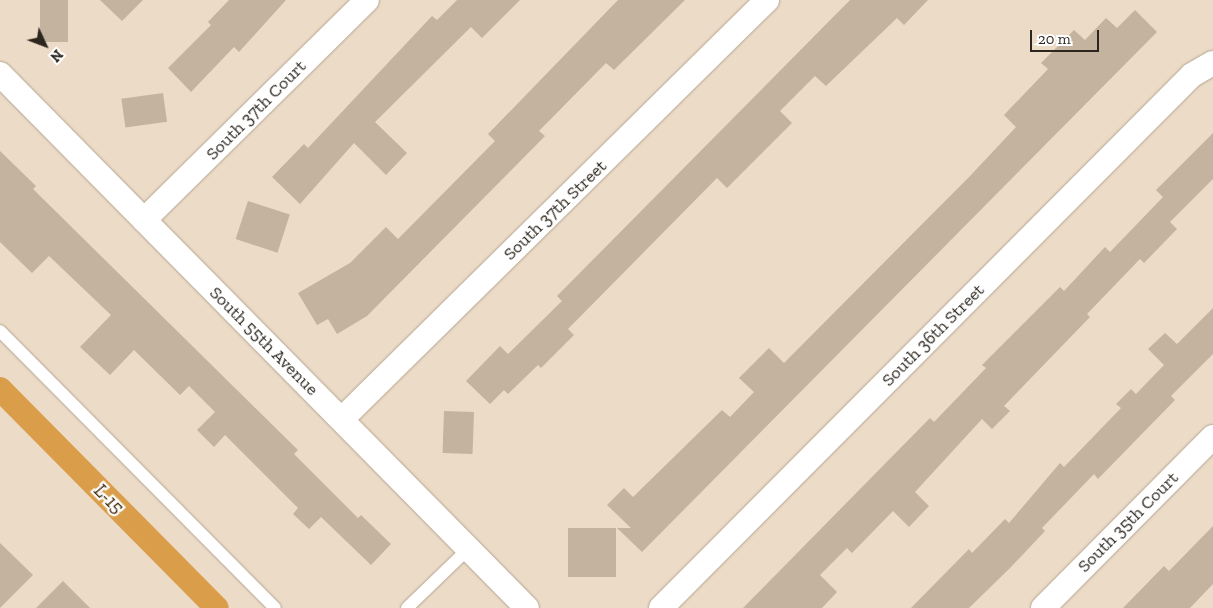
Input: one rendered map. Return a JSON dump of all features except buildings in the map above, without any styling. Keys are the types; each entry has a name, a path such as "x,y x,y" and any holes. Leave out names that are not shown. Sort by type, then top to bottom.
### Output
{"street":[{"name":"South 37th Court","path":"144,220 367,0"},
{"name":"South 37th Street","path":"342,419 767,0"},
{"name":"South 36th Street","path":"661,608 1192,75 1210,64"},
{"name":"South 55th Avenue","path":"0,74 527,608"},
{"name":"South 35th Court","path":"1043,608 1213,437"}],"lane":[{"path":"0,331 275,608"},
{"path":"407,608 468,549"}],"waterway":[{"name":"L-15","path":"0,389 217,608"}]}
